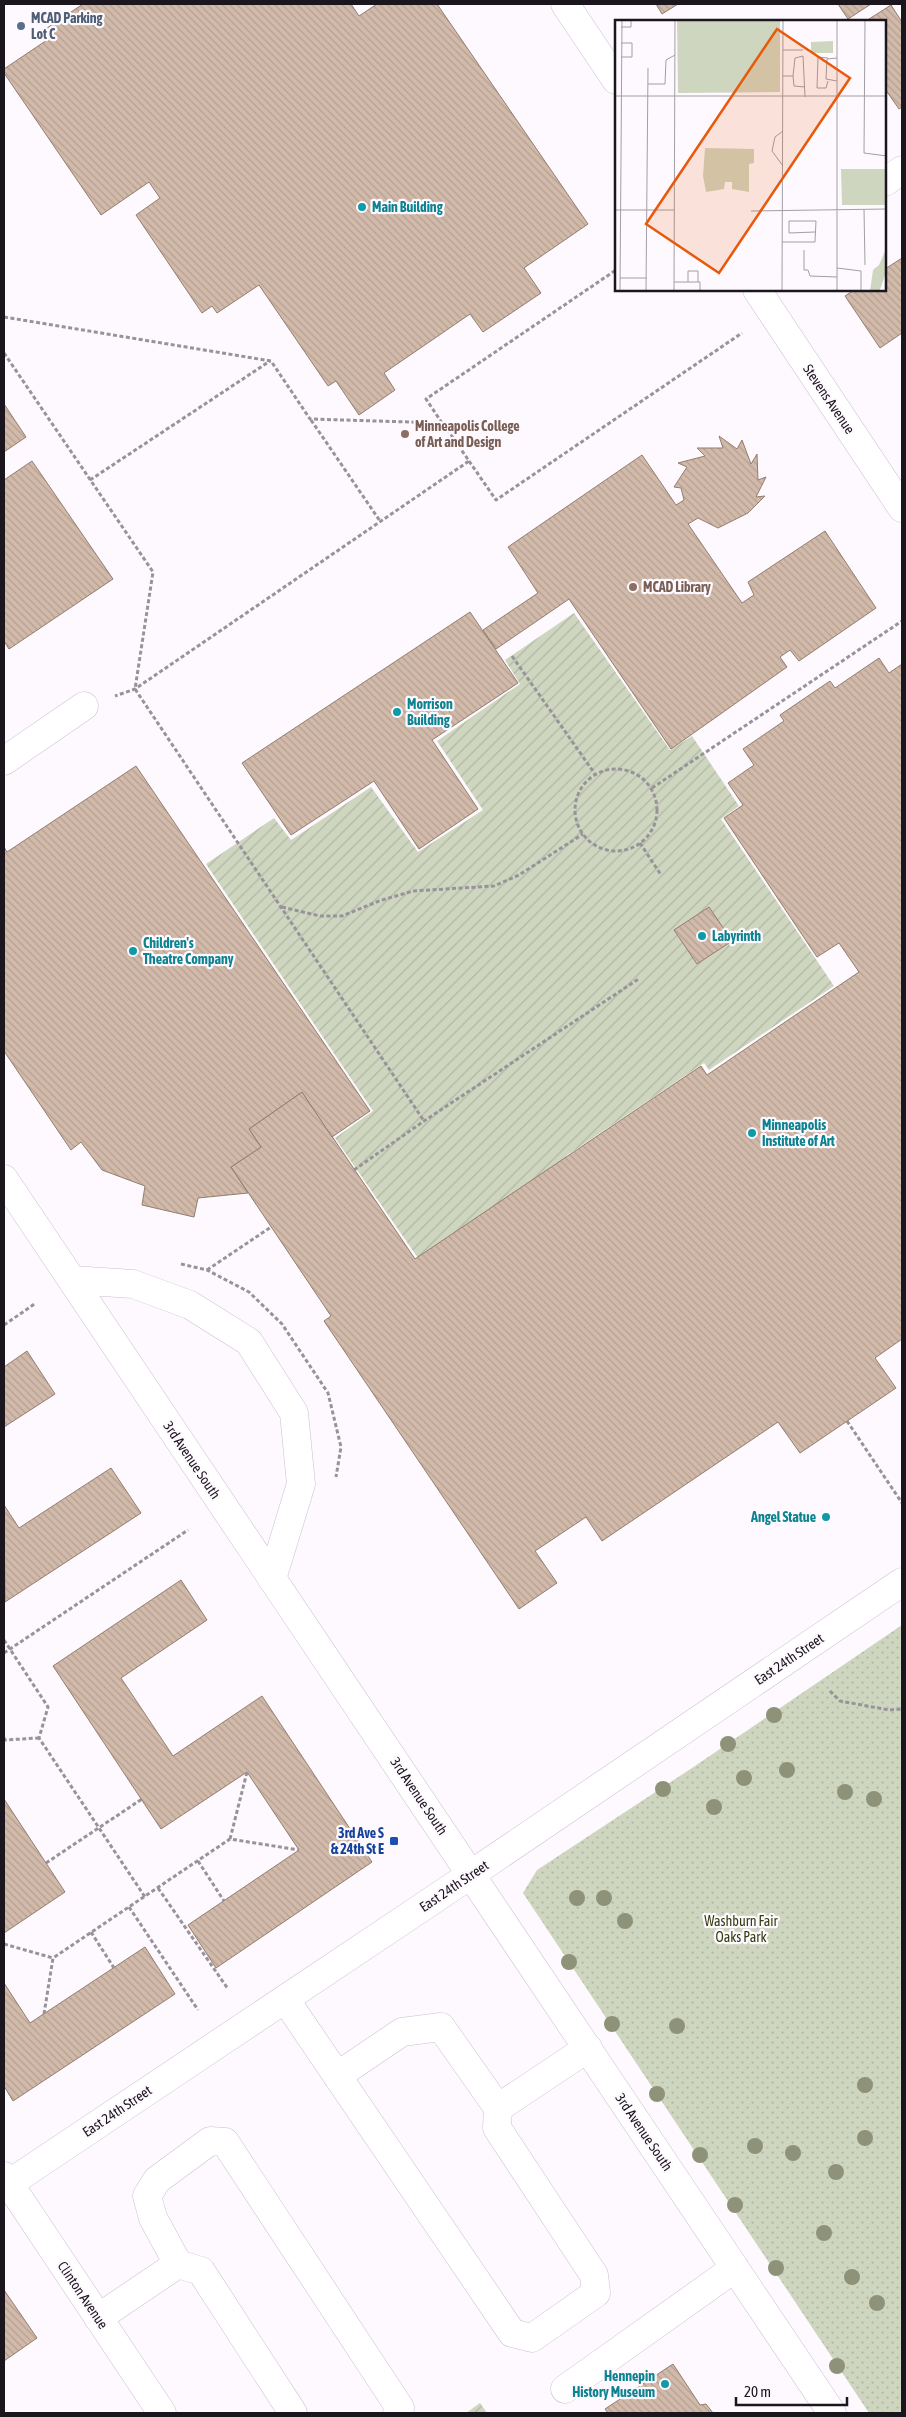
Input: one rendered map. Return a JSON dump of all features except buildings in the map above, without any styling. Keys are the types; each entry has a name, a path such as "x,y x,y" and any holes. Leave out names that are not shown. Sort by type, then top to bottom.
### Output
{"street":[{"path":"565,4 615,79"},
{"path":"886,181 902,170"},
{"name":"Stevens Avenue","path":"758,291 902,508"},
{"path":"4,761 84,706"},
{"name":"3rd Avenue South","path":"4,1179 832,2413"},
{"path":"72,1280 133,1284 190,1305 249,1342 294,1412 301,1484 272,1579"},
{"name":"East 24th Street","path":"5,2182 472,1874 902,1582"},
{"path":"285,1999 337,2076 512,2333 532,2338 596,2293 594,2275 497,2128 498,2108 441,2026 402,2032 337,2076"},
{"path":"498,2108 588,2048"},
{"path":"293,2413 201,2271 178,2264 153,2218 147,2196 157,2180 210,2141 225,2142 400,2408 397,2413"},
{"name":"Clinton Avenue","path":"5,2182 162,2413"},
{"path":"98,2318 178,2264"},
{"path":"565,2389 735,2268"}],"path":[{"path":"615,271 426,399 496,500 742,333"},
{"path":"4,317 271,361 380,521"},
{"path":"4,352 153,572 135,689 424,1121"},
{"path":"90,480 271,361"},
{"path":"310,419 442,423"},
{"path":"84,706 135,689 469,461"},
{"path":"652,788 902,621"},
{"path":"512,656 595,774"},
{"path":"620,768 633,771 652,788 657,802 658,815 654,828 634,848 621,851 607,850 594,845 583,834 577,824 575,810 577,796 584,783 595,774 607,769 620,768"},
{"path":"281,906 320,916 342,916 379,901 413,891 494,886 520,875 583,834"},
{"path":"640,843 661,875"},
{"path":"354,1170 424,1121 640,978"},
{"path":"207,1270 271,1227"},
{"path":"4,1325 36,1304"},
{"path":"847,1421 902,1503"},
{"path":"4,1652 188,1530"},
{"path":"4,1640 48,1707 39,1738 145,1897"},
{"path":"830,1690 840,1701 889,1710 902,1709"},
{"path":"4,1738 5,1740 39,1738"},
{"path":"230,1840 247,1772"},
{"path":"46,1863 142,1799"},
{"path":"44,2014 53,1958 230,1840 299,1850"},
{"path":"198,1861 224,1900"},
{"path":"158,1888 228,1989"},
{"path":"128,1907 198,2010"},
{"path":"91,1932 114,1968"},
{"path":"4,1944 53,1958"}],"green space":[{"path":"574,613 670,750 692,736 739,806 721,819 834,986 709,1070 704,1063 566,1156 571,1164 420,1261 335,1138 373,1111 206,864 274,818 291,840 371,787 418,852 483,810 437,741 520,684 505,660"},
{"name":"Washburn Fair Oaks Park","path":"902,1625 902,2413 869,2413 523,1893 537,1870 695,1766"},
{"path":"480,2403 487,2413 466,2413"}],"place":[{"name":"MCAD Parking Lot C","path":"21,26"},
{"name":"Main Building","path":"362,207"},
{"name":"Minneapolis College of Art and Design","path":"405,434"},
{"name":"MCAD Library","path":"633,587"},
{"name":"Morrison Building","path":"397,712"},
{"name":"Labyrinth","path":"702,936"},
{"name":"Children's Theatre Company","path":"133,951"},
{"name":"Minneapolis Institute of Art","path":"752,1133"},
{"name":"Angel Statue","path":"826,1517"},
{"name":"3rd Ave S & 24th St E","path":"394,1841"},
{"name":"Hennepin History Museum","path":"665,2384"}]}
